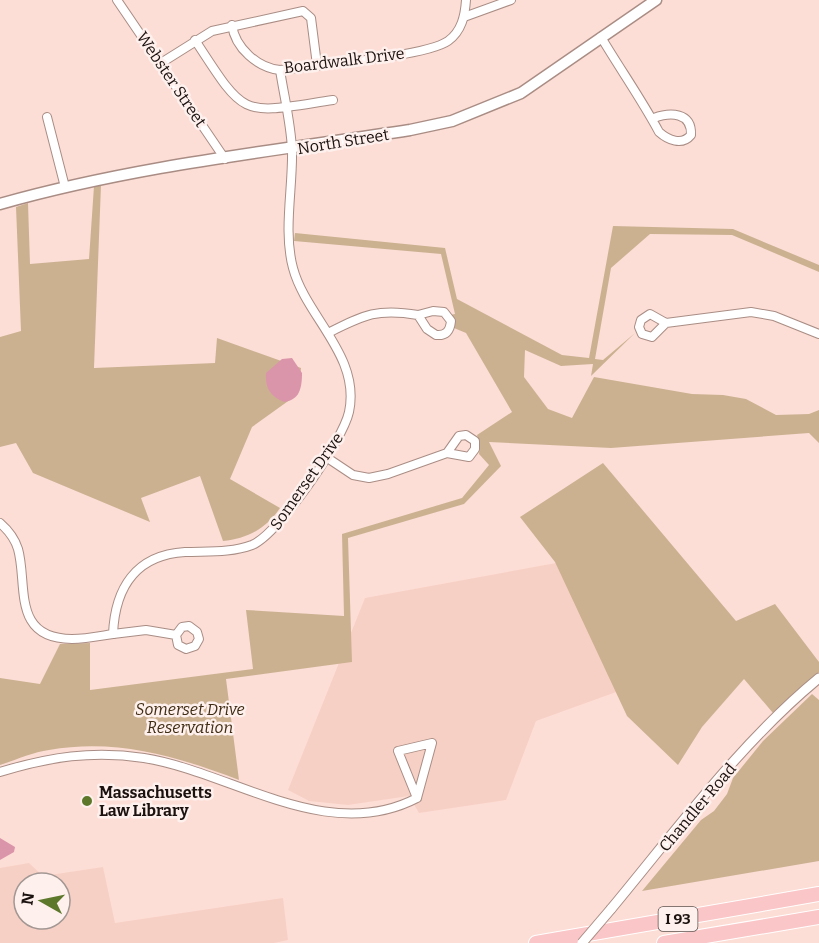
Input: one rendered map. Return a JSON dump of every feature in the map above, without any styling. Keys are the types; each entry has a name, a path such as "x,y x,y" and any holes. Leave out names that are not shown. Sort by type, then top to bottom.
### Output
{"highway":[{"name":"I 93","path":"536,943 819,894"},
{"name":"I 93","path":"664,943 819,917"}],"main road":[{"name":"North Street","path":"0,204 64,187 410,130 452,121 484,110 521,93 656,0"}],"street":[{"name":"Webster Street","path":"117,0 225,159"},
{"name":"Boardwalk Drive","path":"232,25 235,36 252,58 264,66 280,69 438,46 453,37 464,17 466,0"},
{"path":"464,17 511,0"},
{"path":"161,63 195,39 212,31 232,25 307,12 311,18 317,65"},
{"path":"601,37 635,94 654,118 659,132 671,140 685,141 691,135 690,126 682,116 670,113 654,118"},
{"path":"195,39 236,99 260,110 333,100"},
{"name":"Somerset Drive","path":"113,634 116,607 122,592 143,566 166,555 233,550 266,538 342,433 351,398 349,376 328,333 306,302 293,268 290,251 292,149 280,69"},
{"path":"47,117 64,187"},
{"path":"328,333 366,314 395,311 418,315"},
{"path":"666,323 751,312 774,316 819,334"},
{"path":"326,457 353,475 369,478 388,474 447,453"},
{"path":"0,522 17,545 23,603 36,624 48,634 63,639 146,630 176,635"},
{"name":"Chandler Road","path":"582,943 755,739 789,703 819,678"},
{"path":"0,772 62,756 112,754 165,762 244,790 305,807 348,812 375,812 398,808 417,798 432,743 398,751 417,798"}],"shaded area":[{"path":"292,358 302,373 301,383 297,396 284,402 269,391 266,373 282,359"},
{"path":"556,563 619,691 536,721 506,800 419,813 409,796 348,805 309,801 288,790 365,598"},
{"path":"0,838 15,847 14,852 0,860"},
{"path":"29,863 38,871 12,871 12,931 72,931 72,872 103,867 115,923 283,898 288,940 274,943 0,943 0,868"}],"green space":[{"path":"101,185 94,368 215,363 217,338 301,368 298,394 252,427 230,479 280,508 263,527 248,535 223,541 200,476 141,498 150,522 33,473 16,443 0,447 0,337 21,331 16,207 28,203 30,264 89,259 94,186"},
{"name":"Somerset Drive Reservation","path":"613,226 733,229 819,265 819,272 732,235 650,234 611,268 595,359 603,360 635,333 591,376 593,364 561,366 525,350 524,377 548,409 572,418 594,377 692,394 723,395 746,399 776,415 809,414 819,410 819,443 809,433 611,448 489,442 501,466 464,504 348,538 352,662 226,679 239,780 169,757 98,746 43,751 0,765 0,678 40,684 60,644 90,643 90,690 253,669 246,610 344,616 342,534 462,498 489,465 479,454 480,444 477,435 512,412 466,333 454,328 450,315 455,314 441,254 294,241 295,233 445,248 457,299 562,355 589,358"},
{"path":"603,463 736,621 775,604 819,662 819,672 773,713 744,679 702,727 678,765 627,716 555,562 520,517"},
{"path":"812,694 819,700 819,861 642,891 701,820 714,811 727,794 733,778 763,741"}],"place":[{"name":"Massachusetts Law Library","path":"87,801"}]}
